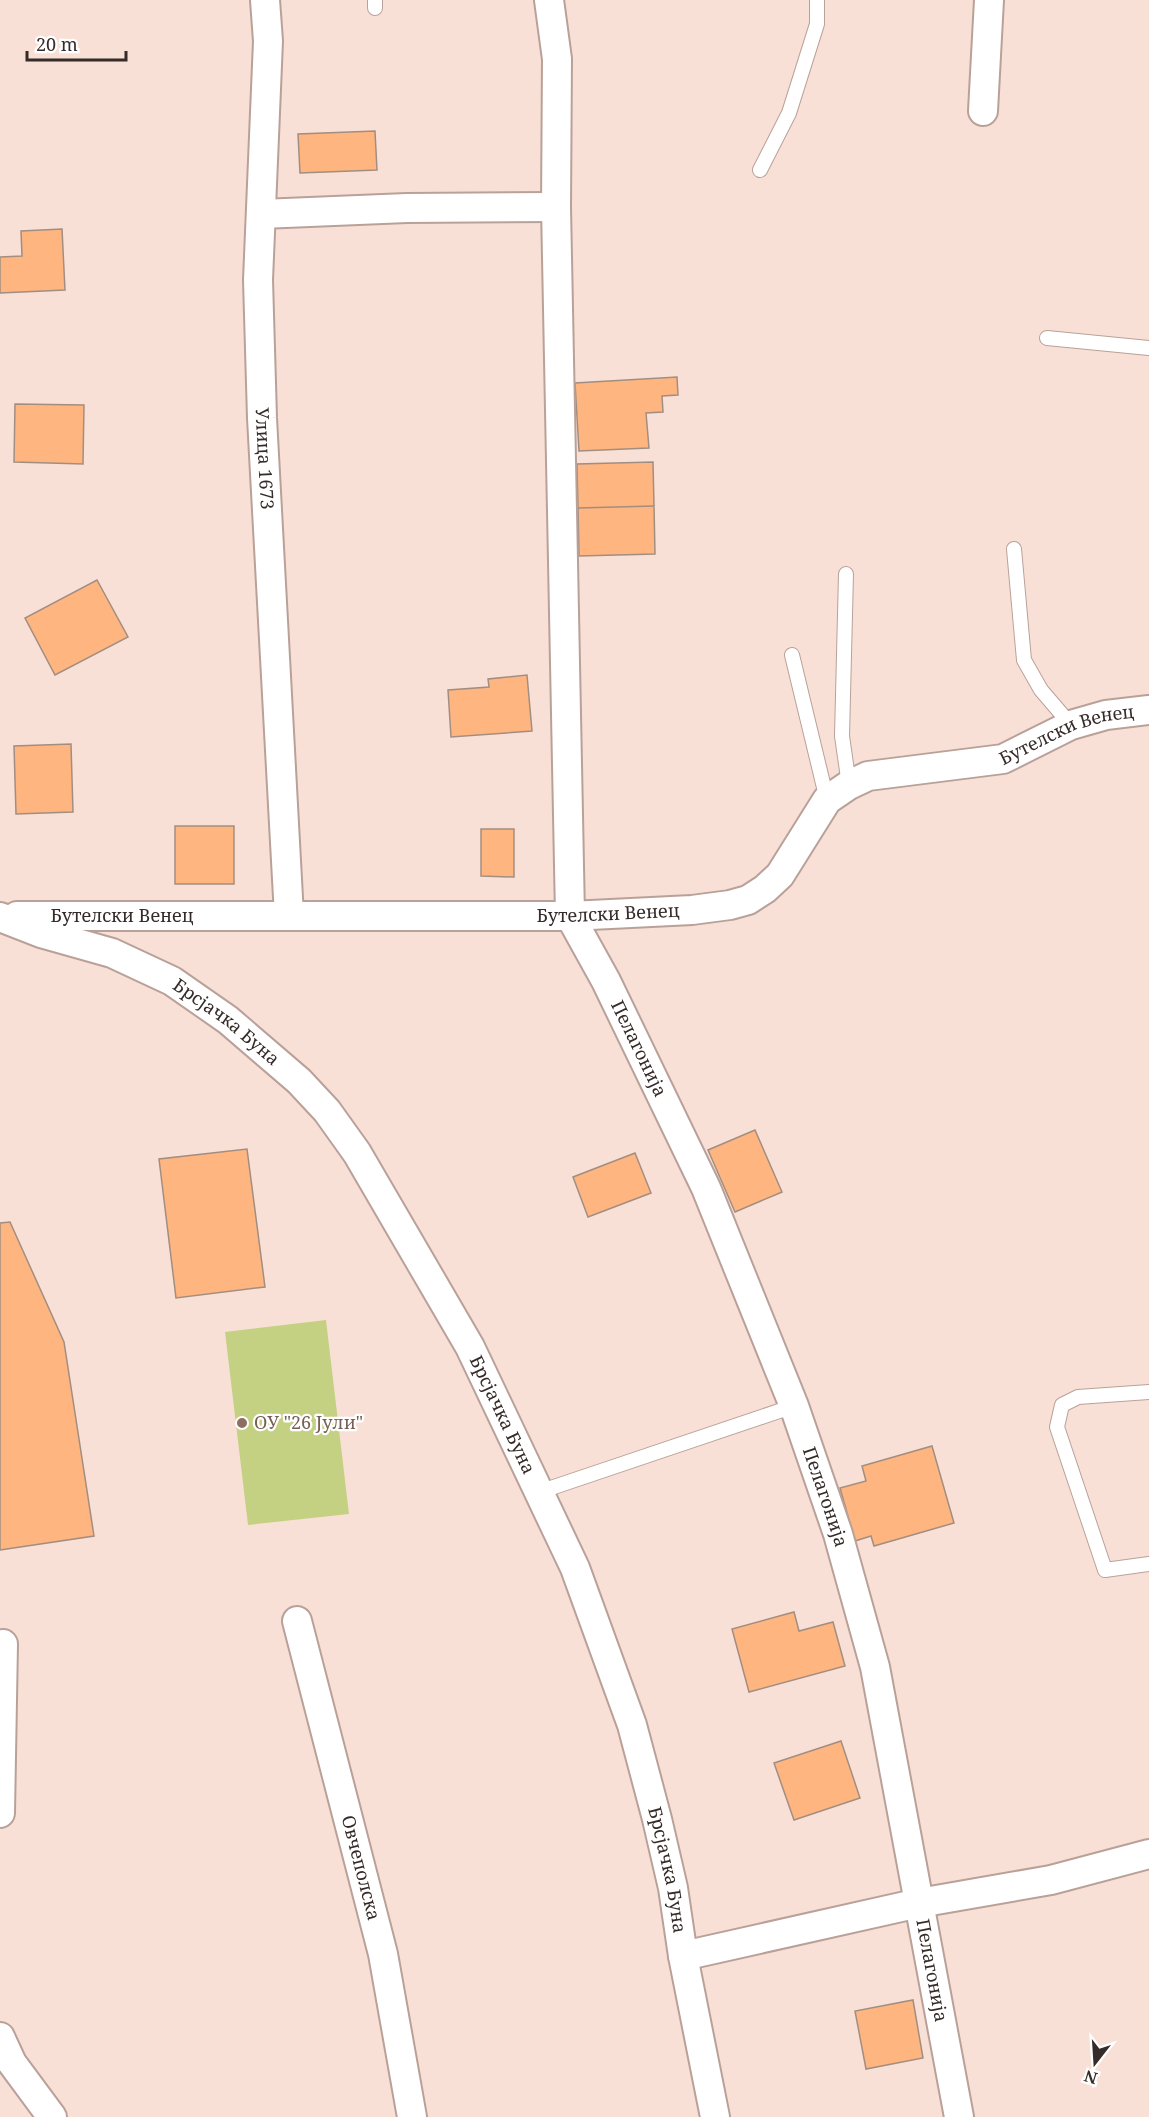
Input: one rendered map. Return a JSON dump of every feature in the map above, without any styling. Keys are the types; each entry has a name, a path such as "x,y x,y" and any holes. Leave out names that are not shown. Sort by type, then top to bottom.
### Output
{"street":[{"name":"Улица 1673","path":"265,0 268,41 258,280 262,418 289,916"},
{"path":"549,0 557,59 556,207 570,916"},
{"path":"983,111 988,0"},
{"path":"261,214 407,208 556,207"},
{"name":"Бутелски Венец","path":"0,916 570,916 692,910 730,905 748,900 780,875 838,793 868,776 1003,759 1071,725 1106,715 1149,710"},
{"name":"Брсјачка Буна","path":"0,916 41,933 112,953 172,981 228,1020 299,1081 327,1111 357,1153 470,1347 575,1568 632,1725 657,1819 673,1888 683,1956 715,2117"},
{"name":"Пелагонија","path":"570,916 606,981 706,1188 794,1406 838,1534 875,1667 958,2117"},
{"name":"Овчеполска","path":"297,1621 383,1954 412,2117"},
{"path":"0,1813 3,1644"},
{"path":"683,1956 919,1903 1051,1880 1149,1854"},
{"path":"0,2037 12,2063 52,2117"}],"lane":[{"path":"760,170 789,113 817,24 817,0"},
{"path":"1047,338 1149,348"},
{"path":"1014,549 1024,660 1041,690 1071,725"},
{"path":"838,793 842,736 846,574"},
{"path":"792,655 838,793"},
{"path":"1149,1392 1077,1397 1062,1405 1057,1426 1105,1570 1149,1564"},
{"path":"539,1492 794,1406"}],"green space":[{"path":"326,1320 349,1514 248,1525 225,1332"}],"building":[{"path":"375,131 377,170 300,173 298,134"},
{"path":"62,229 65,290 0,293 0,257 22,256 21,231"},
{"path":"677,377 678,395 662,396 663,412 646,413 649,448 579,451 575,383"},
{"path":"15,404 84,405 83,464 14,462"},
{"path":"653,462 654,506 578,508 577,464"},
{"path":"654,506 655,554 579,556 578,508"},
{"path":"97,580 128,637 55,675 25,618"},
{"path":"527,675 532,731 451,737 448,690 489,687 488,679"},
{"path":"71,744 73,812 16,814 14,746"},
{"path":"175,826 234,826 234,884 175,884"},
{"path":"481,829 514,829 514,877 481,876"},
{"path":"755,1130 782,1192 735,1212 708,1150"},
{"path":"247,1149 265,1287 176,1298 159,1159"},
{"path":"635,1153 651,1193 588,1217 573,1177"},
{"path":"10,1222 64,1342 94,1536 0,1550 0,1223"},
{"path":"932,1446 954,1523 874,1546 871,1536 855,1541 840,1488 866,1481 862,1466"},
{"path":"794,1612 799,1631 833,1622 845,1666 749,1692 732,1629"},
{"path":"841,1741 860,1798 794,1820 774,1763"},
{"path":"913,2000 923,2058 866,2069 855,2011"}],"place":[{"name":"ОУ \"26 Јули\"","path":"242,1423"}]}
